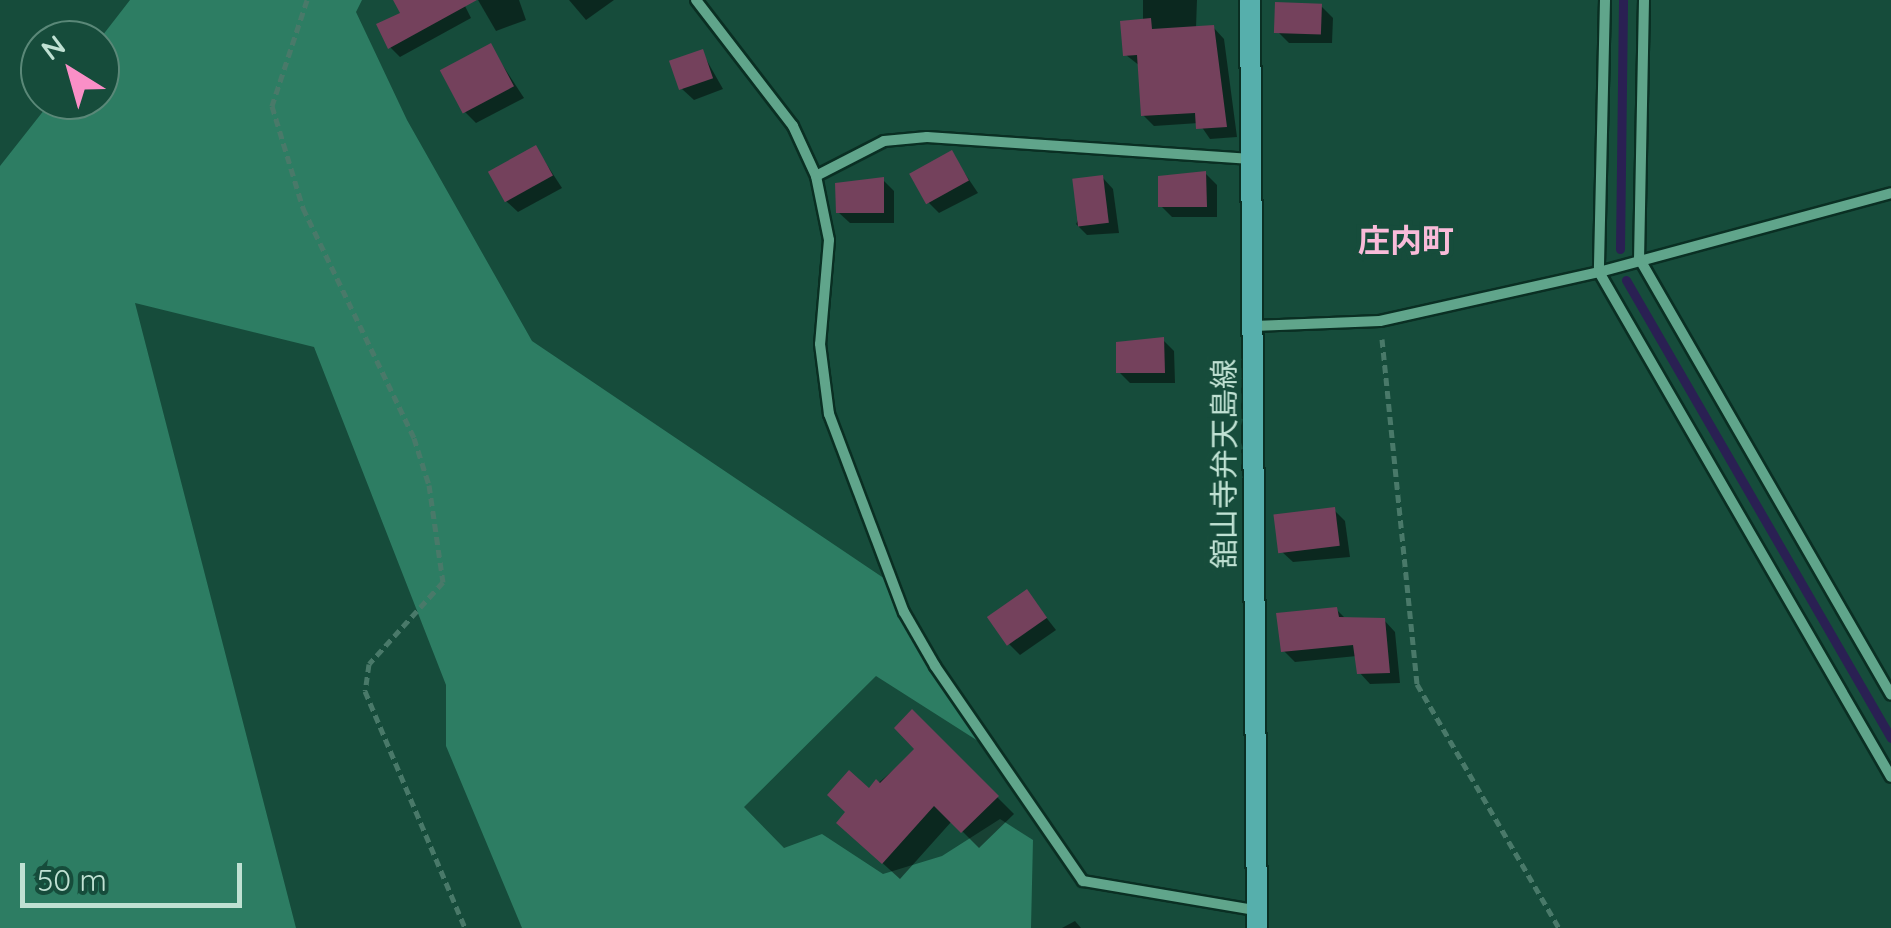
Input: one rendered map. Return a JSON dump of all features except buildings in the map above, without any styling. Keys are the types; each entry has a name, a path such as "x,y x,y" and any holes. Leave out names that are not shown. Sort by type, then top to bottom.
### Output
{"main road":[{"name":"舘山寺弁天島線","path":"1250,0 1256,919"}],"street":[{"path":"696,0 793,126 816,176 828,240 820,344 829,414 904,612 935,666 1083,881 1256,919"},
{"path":"1605,0 1599,272 1891,777"},
{"path":"1644,0 1639,258 1891,694"},
{"path":"816,176 884,142 926,137 1253,159"},
{"path":"1254,326 1380,321 1599,272 1639,258 1891,193"}],"path":[{"path":"306,0 272,106 304,208 414,438 429,486 443,582 369,664 365,691 465,928"},
{"path":"1380,321 1417,684 1559,928"}],"green space":[{"path":"130,0 362,0 356,12 407,120 532,341 894,585 989,748 876,676 744,807 784,848 822,834 883,874 942,856 1000,819 1033,840 1031,928 522,928 446,746 446,685 314,347 135,303 296,928 0,928 0,166 36,120 120,120 120,20 114,20"}],"waterway":[{"path":"1620,249 1623,0"},
{"path":"1626,280 1891,738"}],"district":[{"name":"庄内町","path":"1406,240"}]}
